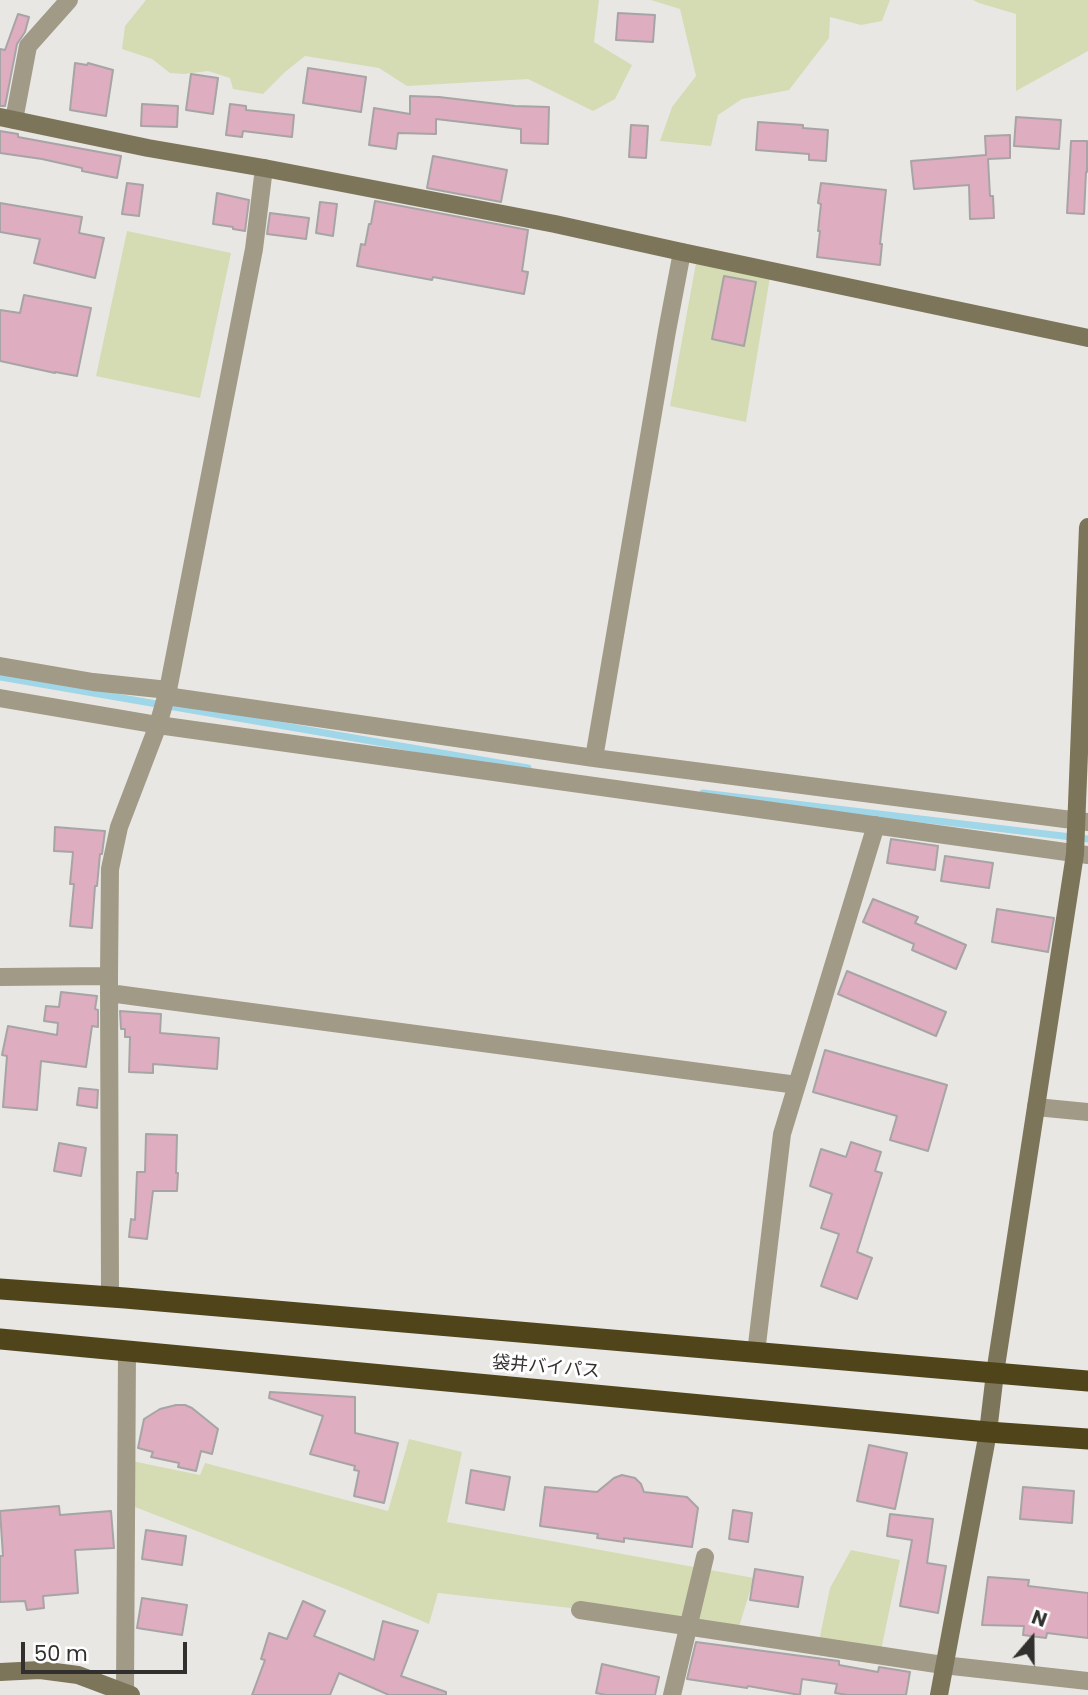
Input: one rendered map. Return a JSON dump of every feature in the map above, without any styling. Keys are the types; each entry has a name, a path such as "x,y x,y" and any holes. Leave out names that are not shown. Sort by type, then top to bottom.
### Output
{"highway":[{"name":"袋井バイパス","path":"0,1289 1088,1381"},
{"name":"袋井バイパス","path":"0,1339 988,1432 1088,1439"}],"street":[{"path":"69,0 28,46 7,119 555,224 1088,338"},
{"path":"110,1297 110,869 119,827 158,726 167,693 254,249 264,168"},
{"path":"594,758 682,252"},
{"path":"939,1695 988,1432 1036,1107 1079,852 1088,527"},
{"path":"0,666 594,758 1080,821"},
{"path":"0,698 158,726 1079,852"},
{"path":"756,1353 782,1134 876,825"},
{"path":"0,977 109,985 797,1085"},
{"path":"1036,1107 1088,1112"},
{"path":"0,1672 40,1670 78,1675 128,1694 127,1351"},
{"path":"672,1695 705,1557"},
{"path":"580,1610 943,1665 1088,1682"}],"green space":[{"path":"146,0 599,0 594,42 632,65 615,99 593,111 528,79 407,86 379,68 305,56 263,94 233,89 230,78 208,71 170,73 152,59 122,49 125,26"},
{"path":"651,0 890,0 882,21 861,25 830,17 829,38 789,90 742,99 718,115 711,146 660,141 672,107 696,76 680,9"},
{"path":"973,0 1088,0 1088,51 1016,91 1016,14"},
{"path":"127,231 231,253 200,398 96,376"},
{"path":"696,263 770,277 746,422 670,406"},
{"path":"409,1439 462,1452 447,1522 754,1578 739,1627 438,1593 429,1624 135,1507 132,1461 200,1475 205,1463 388,1511"},
{"path":"851,1550 900,1560 881,1650 818,1646 830,1588"}],"building":[{"path":"618,13 655,15 653,42 616,40"},
{"path":"18,14 29,17 25,32 17,44 5,106 0,106 0,49 5,50"},
{"path":"75,63 88,63 113,70 106,116 70,110"},
{"path":"308,68 366,77 361,112 303,103"},
{"path":"191,74 218,78 213,114 186,110"},
{"path":"410,96 549,107 548,144 521,143 521,129 436,119 436,134 398,133 396,149 369,145 374,108 410,114"},
{"path":"142,104 178,106 177,127 141,126"},
{"path":"230,104 246,106 246,110 294,115 292,137 243,131 242,137 226,135"},
{"path":"1016,117 1061,120 1059,149 1014,146"},
{"path":"758,122 803,125 803,128 828,130 826,161 809,160 809,154 756,150"},
{"path":"631,125 648,126 646,158 629,157"},
{"path":"0,131 18,134 18,137 121,156 117,178 42,159 0,153"},
{"path":"1010,135 1010,158 988,159 994,218 970,219 969,185 914,189 911,161 986,155 985,136"},
{"path":"1071,141 1087,141 1084,214 1067,213"},
{"path":"433,156 507,170 501,202 427,188"},
{"path":"127,183 143,185 139,216 122,214"},
{"path":"821,183 886,190 880,265 817,257"},
{"path":"217,193 249,200 245,231 213,224"},
{"path":"375,201 528,230 522,271 528,272 524,294 357,266 361,244 365,245 371,224"},
{"path":"320,202 337,204 333,236 316,233"},
{"path":"0,203 82,217 79,233 104,238 95,278 34,263 40,239 0,232"},
{"path":"270,213 309,218 306,239 267,234"},
{"path":"724,276 756,282 744,346 712,339"},
{"path":"24,295 91,308 77,376 0,361 0,310 20,313"},
{"path":"55,827 105,831 95,886 92,928 70,926 74,884 70,884 73,852 54,851"},
{"path":"891,839 938,846 935,870 887,863"},
{"path":"945,856 993,863 989,888 941,881"},
{"path":"873,899 918,917 915,923 966,945 956,969 912,950 914,944 863,922"},
{"path":"997,909 1054,918 1048,952 992,942"},
{"path":"847,971 946,1012 936,1036 838,994"},
{"path":"61,992 97,996 95,1009 98,1010 98,1027 92,1026 86,1067 41,1061 37,1110 3,1107 7,1056 2,1055 8,1026 57,1035 58,1023 44,1021 46,1006 59,1007"},
{"path":"120,1011 161,1014 160,1033 219,1038 217,1069 153,1064 153,1073 129,1072 130,1037 125,1037 125,1029 121,1029"},
{"path":"825,1050 947,1085 928,1151 890,1140 897,1116 813,1092"},
{"path":"79,1088 98,1090 97,1108 77,1105"},
{"path":"146,1134 177,1135 178,1173 177,1191 153,1191 147,1239 129,1237 131,1219 135,1220 137,1172 145,1172"},
{"path":"851,1142 881,1152 875,1171 882,1173 857,1252 872,1258 857,1299 821,1286 839,1234 821,1228 832,1194 810,1186 821,1149 846,1157"},
{"path":"59,1143 86,1148 81,1176 54,1171"},
{"path":"270,1392 355,1397 355,1433 398,1443 384,1503 354,1496 359,1471 354,1470 355,1466 310,1454 323,1416 269,1398"},
{"path":"176,1405 192,1408 218,1429 212,1454 201,1451 196,1471 178,1467 179,1463 151,1457 153,1452 138,1448 144,1419 160,1409"},
{"path":"869,1445 907,1453 895,1509 857,1501"},
{"path":"471,1470 510,1477 504,1510 466,1503"},
{"path":"622,1475 635,1478 644,1492 687,1497 698,1508 692,1547 624,1538 624,1542 597,1538 598,1534 540,1526 545,1487 597,1492"},
{"path":"1023,1487 1074,1491 1072,1523 1020,1519"},
{"path":"59,1506 60,1515 111,1511 114,1548 75,1550 78,1593 43,1596 44,1608 27,1610 25,1601 0,1602 0,1556 3,1556 0,1511"},
{"path":"733,1510 752,1513 748,1542 729,1539"},
{"path":"890,1514 933,1519 927,1563 946,1566 938,1613 900,1606 912,1540 887,1536"},
{"path":"146,1530 186,1536 182,1565 142,1559"},
{"path":"755,1569 803,1577 798,1607 750,1600"},
{"path":"988,1577 1029,1580 1028,1586 1088,1593 1088,1638 1047,1633 1046,1638 1023,1635 1024,1626 982,1625"},
{"path":"142,1598 187,1605 182,1635 137,1628"},
{"path":"303,1601 325,1611 314,1636 374,1660 383,1621 418,1631 401,1676 446,1692 446,1695 389,1695 339,1673 330,1695 252,1695 265,1660 261,1659 269,1633 287,1639"},
{"path":"696,1642 839,1661 839,1665 878,1672 879,1667 910,1672 906,1695 835,1693 837,1684 802,1679 800,1695 687,1679"},
{"path":"602,1664 659,1677 655,1695 596,1693"}],"waterway":[{"path":"0,677 528,768"},
{"path":"703,793 1088,839"}]}
